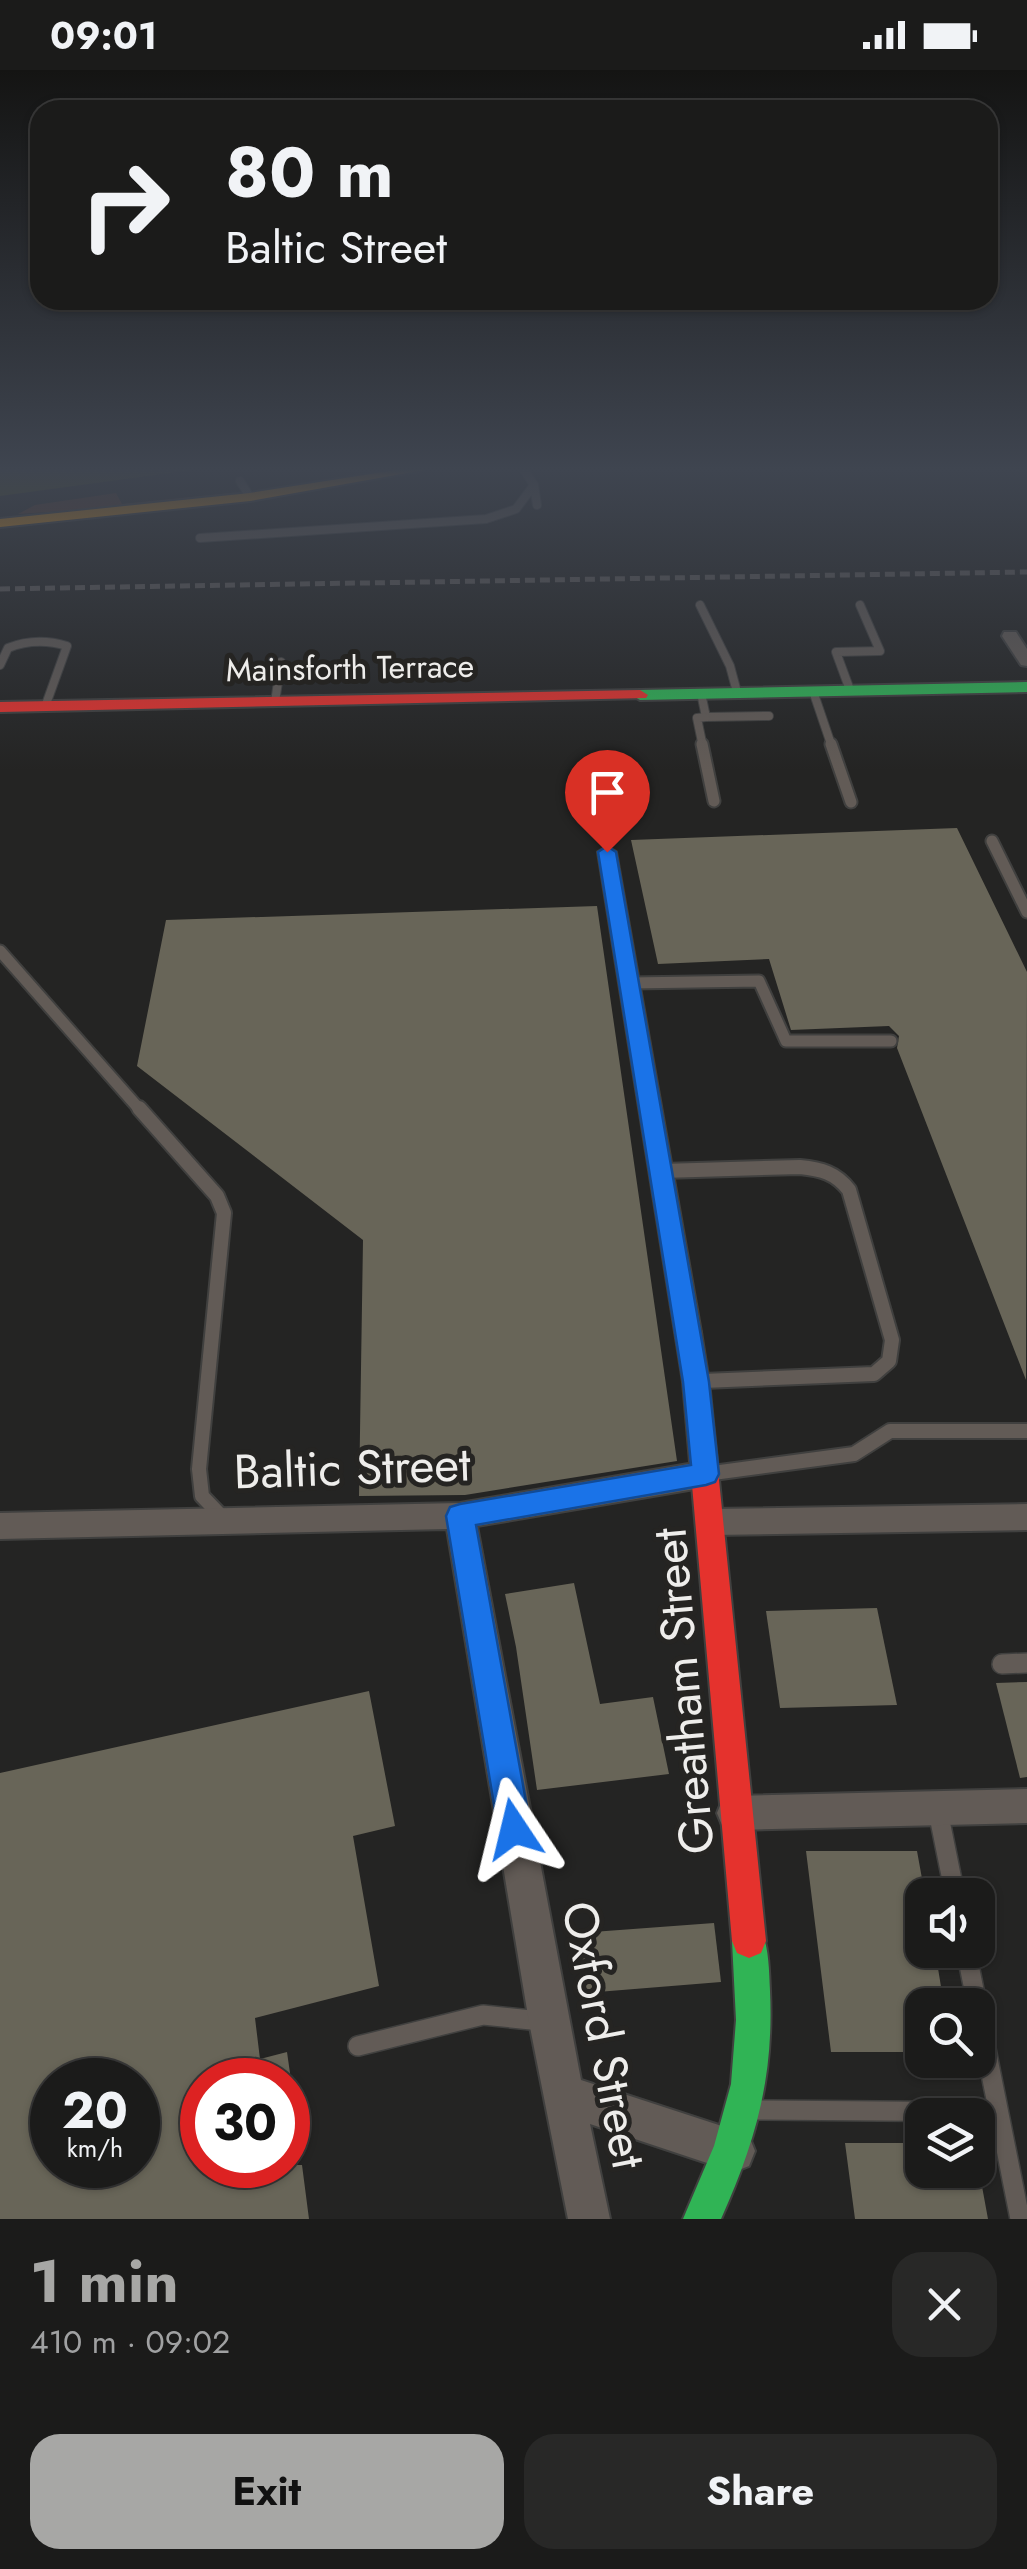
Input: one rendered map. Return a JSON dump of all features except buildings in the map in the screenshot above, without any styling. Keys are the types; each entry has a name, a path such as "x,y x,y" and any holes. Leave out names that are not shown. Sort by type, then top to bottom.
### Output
{"street":[{"path":"1010,636 1027,662"},
{"name":"Mainsforth Terrace","path":"0,707 1027,687"},
{"name":"Greatham Street","path":"607,852 696,1382 712,1522 734,1813 756,2002 758,2054 750,2110 702,2219"},
{"name":"Baltic Street","path":"0,1526 460,1516 706,1474"},
{"name":"Oxford Street","path":"460,1516 549,2022 589,2219"},
{"path":"712,1522 1027,1517"},
{"path":"734,1813 1027,1806"},
{"path":"564,2095 734,2151"}],"lane":[{"path":"700,605 730,666 737,692"},
{"path":"850,690 836,652 880,651 860,605"},
{"path":"0,665 8,648 20,643 58,642 67,646 45,706"},
{"path":"274,702 281,662"},
{"path":"813,691 851,802"},
{"path":"702,693 706,717"},
{"path":"714,801 697,718 769,716"},
{"path":"992,841 1027,912"},
{"path":"0,951 218,1196 224,1213 200,1469 202,1496 226,1521"},
{"path":"629,983 759,981 786,1042 891,1041"},
{"path":"660,1171 800,1167 820,1169 842,1180 850,1190 892,1340 892,1356 886,1368 874,1374 696,1382"},
{"path":"706,1474 854,1454 890,1431 1027,1431"},
{"path":"1002,1664 1027,1663"},
{"path":"937,1808 951,1878"},
{"path":"358,2046 483,2015 549,2022"},
{"path":"991,2078 1020,2219"},
{"path":"750,2110 998,2112"}],"railway":[{"path":"0,589 1027,572"}],"traffic: fast":[{"path":"640,695 1027,687"},
{"path":"607,852 688,1332"},
{"path":"702,2219 733,2146 750,2084 754,2020 749,1941"}],"traffic: jam":[{"path":"0,707 640,695"},
{"path":"688,1332 749,1941"}],"route":[{"path":"514,1829 460,1516 706,1474 696,1382 607,852"}]}
